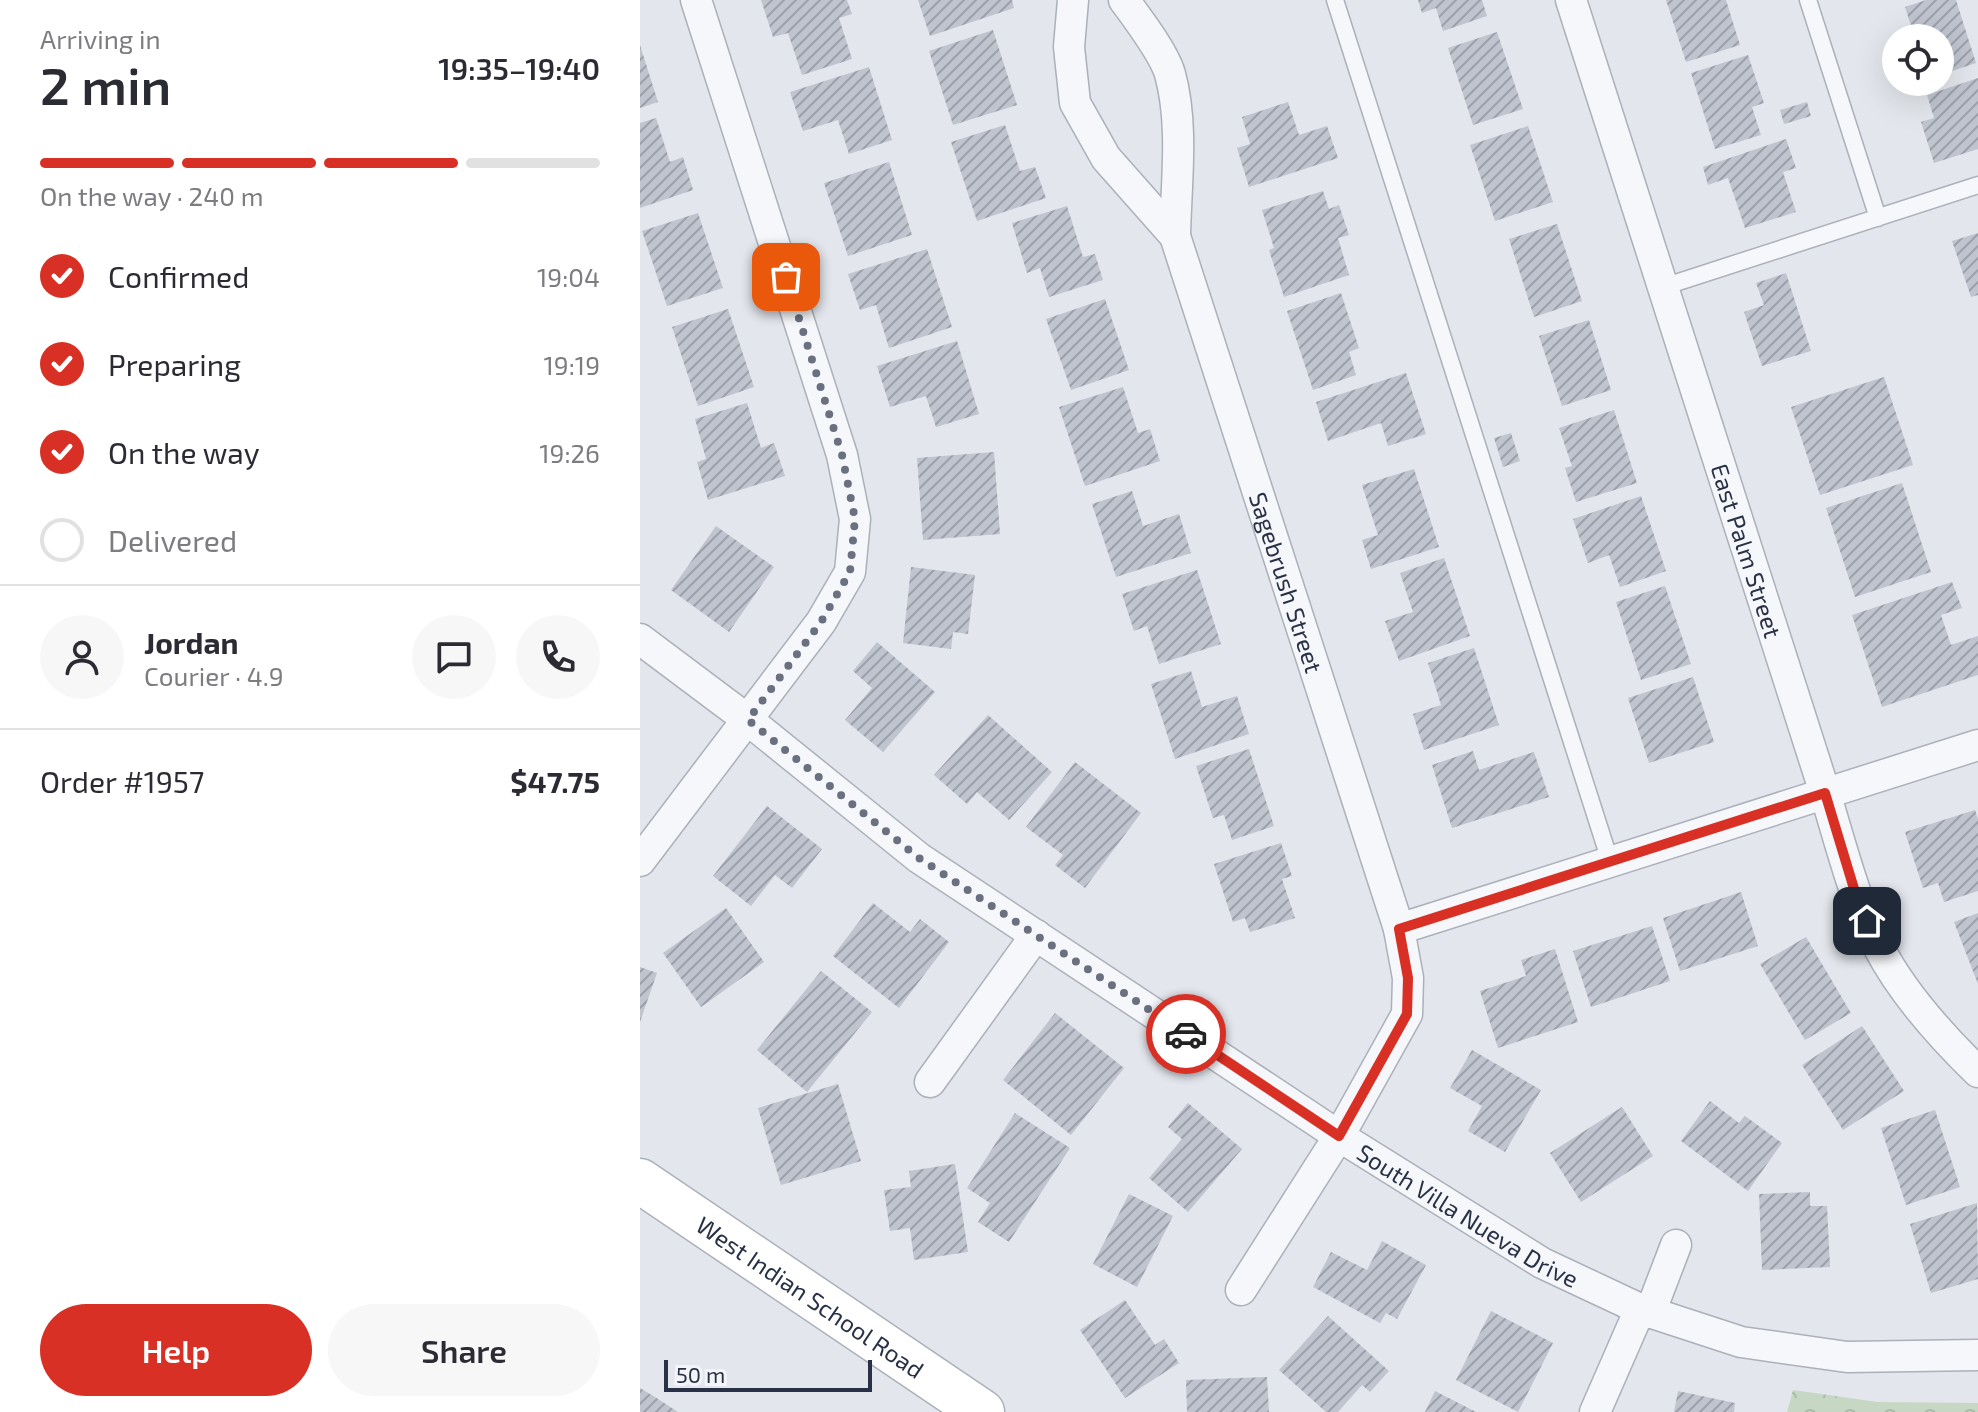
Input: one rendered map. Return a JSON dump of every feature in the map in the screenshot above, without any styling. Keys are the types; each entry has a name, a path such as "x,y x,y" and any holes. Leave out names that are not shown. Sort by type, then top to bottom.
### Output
{"main road":[{"name":"West Indian School Road","path":"640,1181 982,1412"}],"street":[{"path":"640,861 821,622 850,572 855,519 842,455 696,0"},
{"name":"Sagebrush Street","path":"1073,0 1069,47 1075,103 1106,158 1175,236"},
{"name":"Sagebrush Street","path":"1124,0 1141,22 1170,73 1177,123 1175,236 1399,929 1408,978 1407,1014 1339,1136 1241,1290"},
{"name":"East Palm Street","path":"1571,0 1855,892 1880,950 1902,984 1978,1072"},
{"name":"South Villa Nueva Drive","path":"640,639 748,720 919,858 1339,1136 1542,1263 1645,1311 1741,1342 1847,1357 1978,1355"},
{"path":"1399,929 1978,745"},
{"path":"930,1082 1036,935"},
{"path":"1595,1412 1676,1245"}],"lane":[{"path":"1335,0 1610,861"},
{"path":"1808,0 1878,218"},
{"path":"1663,287 1978,185"}],"green space":[{"path":"1793,1390 1877,1402 1978,1403 1978,1412 1787,1412"}],"building":[{"path":"761,0 847,0 852,14 839,18 852,59 802,75 788,33 773,37"},
{"path":"918,0 1012,0 1014,8 930,36"},
{"path":"1418,0 1482,0 1487,16 1443,31 1436,8 1422,13"},
{"path":"1666,0 1726,0 1740,45 1686,62"},
{"path":"1926,0 1956,0 1976,63 1954,70 1954,24 1910,24 1905,7"},
{"path":"993,30 1017,105 953,125 929,51"},
{"path":"1497,32 1523,109 1473,125 1448,48"},
{"path":"640,45 658,102 640,108"},
{"path":"1748,55 1764,103 1752,107 1761,135 1715,149 1691,73"},
{"path":"869,67 892,140 849,154 838,120 803,131 790,92"},
{"path":"1978,78 1978,149 1934,163 1921,122 1934,118 1927,96 1954,96 1954,86"},
{"path":"1288,102 1299,135 1327,126 1338,158 1249,187 1237,148 1250,144 1242,117"},
{"path":"1807,102 1811,116 1784,124 1780,110"},
{"path":"656,118 670,162 683,157 693,190 640,208 640,123"},
{"path":"1005,125 1020,171 1035,167 1046,198 977,221 951,142"},
{"path":"1528,126 1553,202 1495,221 1470,145"},
{"path":"1786,139 1796,168 1783,172 1796,212 1745,228 1728,178 1708,185 1703,167"},
{"path":"889,162 912,235 848,256 824,183"},
{"path":"1323,191 1329,209 1339,205 1349,235 1338,238 1349,275 1284,297 1269,250 1274,248 1262,210"},
{"path":"1067,206 1083,257 1095,254 1103,280 1049,297 1040,268 1027,273 1012,223"},
{"path":"698,213 723,288 667,306 642,231"},
{"path":"1557,224 1582,301 1534,317 1509,239"},
{"path":"1978,233 1978,295 1971,297 1952,241"},
{"path":"927,249 952,327 889,348 876,305 860,310 848,274"},
{"path":"1786,273 1811,351 1762,366 1744,312 1764,305 1756,283"},
{"path":"1341,293 1359,348 1349,352 1356,375 1313,390 1287,311"},
{"path":"1105,299 1129,370 1071,390 1046,319"},
{"path":"728,309 754,387 698,406 672,327"},
{"path":"1589,320 1611,390 1562,406 1539,336"},
{"path":"957,341 979,414 936,427 926,396 890,407 877,366"},
{"path":"1406,373 1426,434 1388,446 1381,423 1328,441 1316,402"},
{"path":"1884,377 1913,465 1820,495 1791,407"},
{"path":"1123,387 1138,433 1150,429 1160,461 1085,486 1059,407"},
{"path":"747,403 761,448 774,443 785,476 708,500 697,462 706,459 695,419"},
{"path":"1614,410 1637,483 1576,502 1565,468 1572,466 1559,428"},
{"path":"1511,433 1520,461 1503,467 1494,438"},
{"path":"994,452 1000,534 923,540 917,458"},
{"path":"1414,469 1439,547 1371,569 1362,540 1378,535 1362,485"},
{"path":"1902,483 1931,572 1855,597 1826,508"},
{"path":"1132,491 1143,526 1179,514 1191,553 1116,577 1092,504"},
{"path":"1641,496 1666,571 1620,587 1609,555 1588,563 1573,519"},
{"path":"716,526 774,567 729,632 671,590"},
{"path":"1444,558 1470,636 1399,661 1385,621 1413,612 1400,573"},
{"path":"911,567 975,575 968,634 953,632 951,649 903,643"},
{"path":"1197,570 1221,644 1159,664 1147,626 1134,631 1122,594"},
{"path":"1952,582 1962,608 1941,615 1951,645 1978,636 1978,675 1882,707 1852,615"},
{"path":"1665,586 1691,664 1641,680 1616,602"},
{"path":"877,642 935,692 883,752 845,720 872,688 853,671"},
{"path":"1474,648 1499,725 1424,750 1413,714 1441,705 1428,663"},
{"path":"1191,671 1202,707 1237,696 1249,734 1175,759 1151,684"},
{"path":"1693,677 1714,742 1649,763 1628,698"},
{"path":"988,715 1052,772 1009,820 977,792 967,804 934,775"},
{"path":"1249,749 1274,826 1232,840 1224,815 1213,818 1196,766"},
{"path":"1473,751 1479,770 1534,752 1549,797 1452,828 1432,765"},
{"path":"1075,762 1141,813 1085,888 1055,865 1063,855 1026,827"},
{"path":"767,806 822,849 792,888 775,875 751,906 713,876"},
{"path":"1975,810 1978,819 1978,891 1944,902 1938,883 1923,888 1905,832"},
{"path":"1281,843 1292,876 1282,879 1295,918 1250,932 1245,918 1233,922 1214,864"},
{"path":"1741,892 1758,946 1680,971 1663,918"},
{"path":"873,903 910,932 920,919 949,942 899,1008 833,956"},
{"path":"726,908 764,962 701,1007 663,953"},
{"path":"1978,913 1978,984 1954,922"},
{"path":"1652,926 1670,981 1591,1007 1573,951"},
{"path":"1806,937 1851,1013 1805,1040 1760,964"},
{"path":"1555,949 1578,1022 1498,1048 1480,991 1526,976 1521,960"},
{"path":"640,967 657,973 640,1022"},
{"path":"821,971 872,1012 807,1092 757,1050"},
{"path":"1055,1013 1124,1068 1071,1135 1003,1080"},
{"path":"1862,1026 1904,1091 1843,1130 1802,1065"},
{"path":"1472,1050 1541,1090 1505,1152 1468,1131 1482,1106 1450,1088"},
{"path":"838,1084 861,1161 781,1185 758,1108"},
{"path":"1710,1101 1739,1123 1745,1116 1782,1143 1748,1191 1681,1141"},
{"path":"1188,1103 1242,1149 1188,1212 1149,1178 1182,1139 1168,1127"},
{"path":"1622,1107 1653,1156 1581,1202 1550,1153"},
{"path":"1935,1110 1960,1187 1906,1205 1881,1128"},
{"path":"1015,1113 1070,1148 1009,1242 978,1222 990,1203 967,1188"},
{"path":"955,1164 968,1252 914,1260 910,1228 890,1231 884,1190 911,1187 909,1171"},
{"path":"1810,1192 1810,1206 1827,1206 1830,1267 1762,1270 1759,1194"},
{"path":"1129,1194 1173,1216 1137,1287 1093,1264"},
{"path":"1977,1203 1978,1279 1931,1293 1910,1224"},
{"path":"1382,1241 1426,1265 1397,1319 1386,1313 1380,1323 1313,1287 1331,1252 1367,1270"},
{"path":"1125,1300 1155,1345 1164,1339 1179,1363 1125,1398 1080,1330"},
{"path":"1491,1311 1553,1343 1518,1412 1456,1380"},
{"path":"1328,1316 1389,1371 1370,1392 1362,1385 1338,1412 1326,1412 1279,1370"},
{"path":"1267,1377 1269,1412 1187,1412 1186,1380"},
{"path":"640,1388 655,1397 678,1412 640,1412"},
{"path":"1435,1391 1476,1412 1425,1412"},
{"path":"1678,1391 1735,1403 1734,1412 1674,1412"}],"way so far":[{"path":"786,277 842,455 855,519 850,572 821,622 748,720 919,858 1186,1034"}],"route":[{"path":"1186,1034 1339,1136 1407,1014 1408,978 1399,929 1825,793 1867,921"}]}
